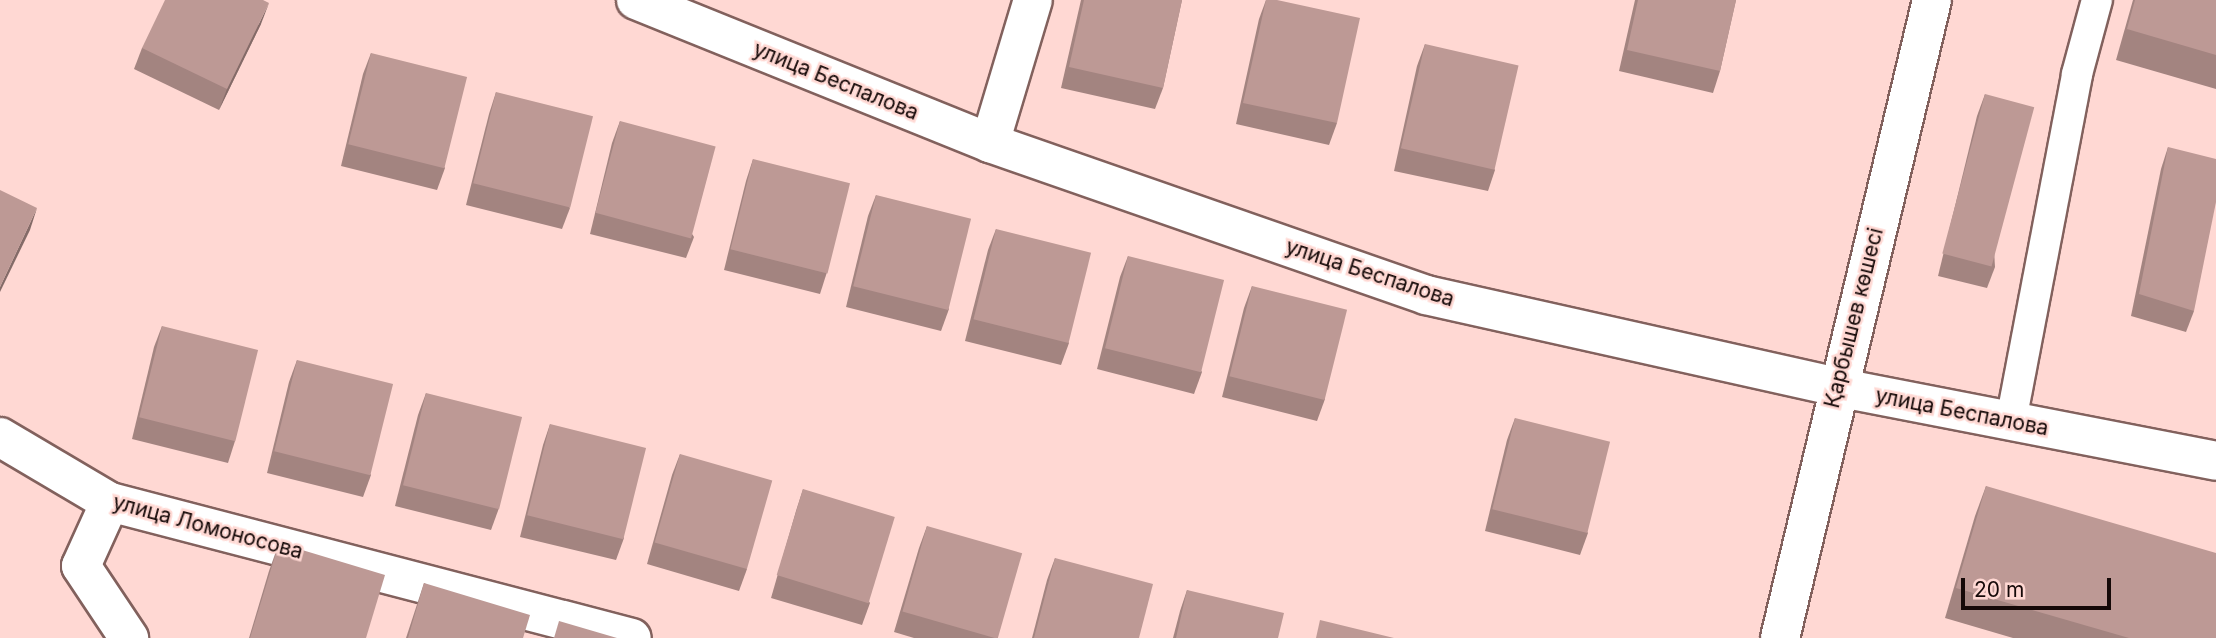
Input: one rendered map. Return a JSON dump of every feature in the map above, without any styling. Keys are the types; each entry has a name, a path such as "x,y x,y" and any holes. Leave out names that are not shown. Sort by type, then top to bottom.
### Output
{"street":[{"name":"улица Беспалова","path":"636,0 990,143 1426,295 1836,387 2216,461"},
{"path":"990,143 1033,0"},
{"name":"Қарбышев көшесі","path":"1780,638 1836,387 1932,0"},
{"name":"улица Ломоносова","path":"0,437 110,502 632,638"},
{"path":"110,502 81,566 129,638"}],"lane":[{"path":"2011,421 2077,74 2097,0"}],"building":[{"path":"165,0 263,0 269,3 227,89 142,48"},
{"path":"1084,0 1182,0 1163,88 1069,67"},
{"path":"1266,0 1360,18 1337,123 1243,103"},
{"path":"1638,0 1736,0 1720,71 1627,50"},
{"path":"2135,0 2216,0 2216,55 2127,29"},
{"path":"1425,44 1519,66 1494,170 1401,148"},
{"path":"371,53 467,77 444,168 348,144"},
{"path":"496,92 593,116 570,207 473,183"},
{"path":"1985,94 2034,107 1992,267 1942,253"},
{"path":"620,121 716,147 691,238 595,213"},
{"path":"2168,147 2216,159 2216,202 2194,311 2139,294"},
{"path":"753,159 850,183 828,273 731,249"},
{"path":"0,190 37,208 0,287"},
{"path":"876,195 971,219 948,310 853,286"},
{"path":"996,229 1091,253 1069,343 974,319"},
{"path":"1128,256 1224,280 1201,372 1105,348"},
{"path":"1252,286 1347,310 1325,400 1230,376"},
{"path":"162,326 258,350 235,441 139,417"},
{"path":"297,360 393,384 370,475 274,451"},
{"path":"426,393 522,417 499,509 403,485"},
{"path":"1515,418 1610,442 1587,533 1492,509"},
{"path":"550,424 646,448 623,539 527,515"},
{"path":"680,454 772,480 747,569 655,542"},
{"path":"1986,486 2216,553 2216,638 2129,638 1956,588"},
{"path":"803,489 895,517 868,603 777,575"},
{"path":"927,526 1022,553 998,638 902,612"},
{"path":"279,543 385,575 366,638 250,638"},
{"path":"1055,558 1153,584 1139,638 1034,638"},
{"path":"424,583 530,615 523,638 408,638"},
{"path":"1187,590 1284,613 1278,638 1176,638"},
{"path":"1320,620 1394,638 1316,638"},
{"path":"559,621 617,638 554,638"}]}
